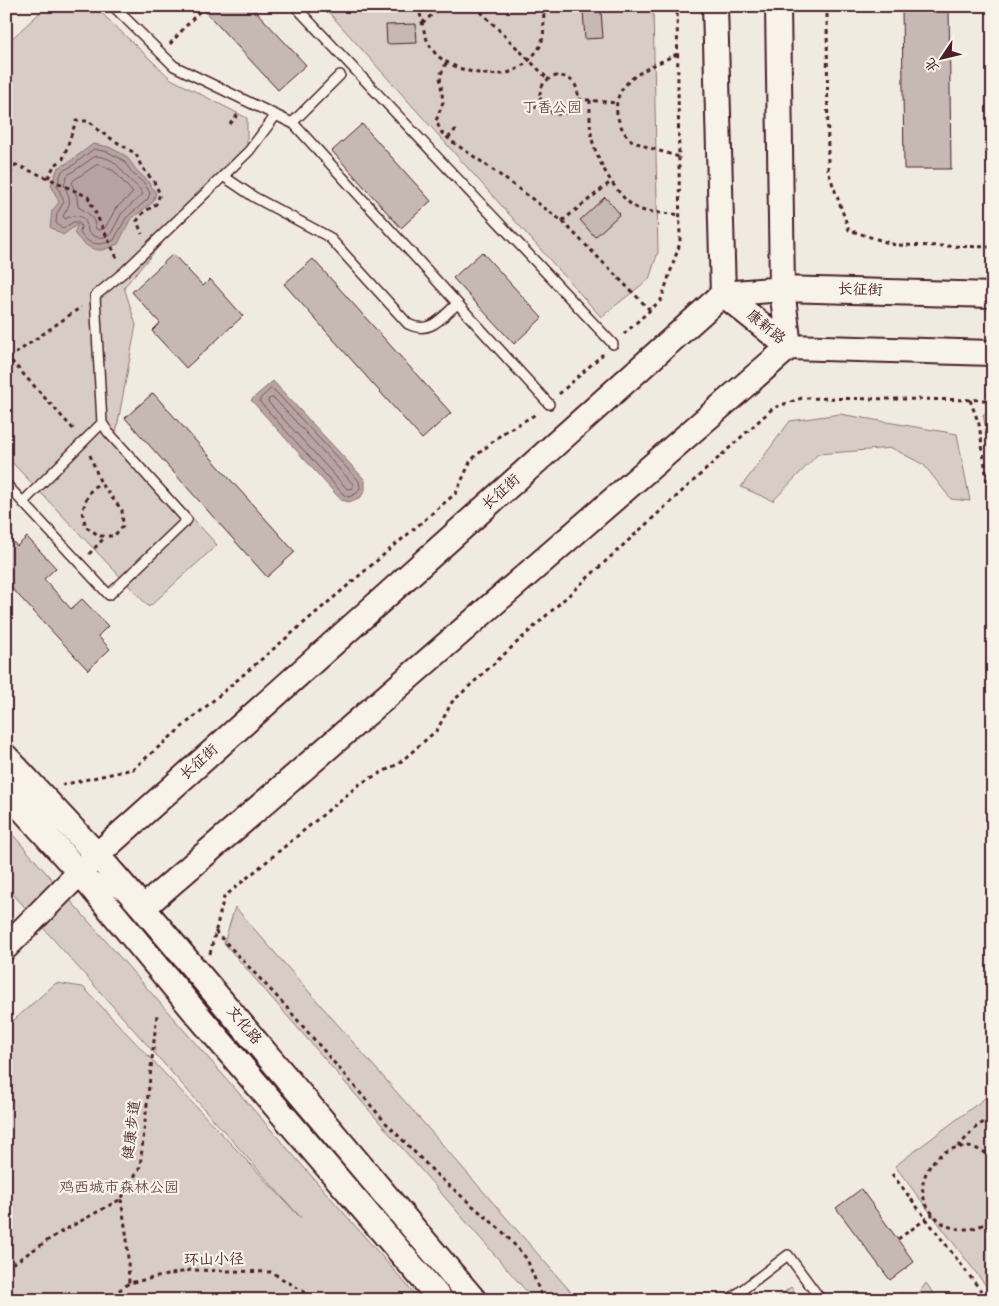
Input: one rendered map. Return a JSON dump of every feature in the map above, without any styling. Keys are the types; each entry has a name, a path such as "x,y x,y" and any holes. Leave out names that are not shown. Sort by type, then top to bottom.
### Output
{"main road":[{"path":"715,6 723,294"},
{"name":"康新路","path":"778,6 782,289 789,347"},
{"name":"长征街","path":"6,947 76,869 97,856 723,294 782,289 993,295"},
{"name":"康新路","path":"723,294 789,347"},
{"path":"143,908 789,347 993,353"},
{"name":"文化路","path":"6,757 143,908 474,1300"},
{"name":"文化路","path":"6,791 76,869 441,1300"}],"lane":[{"path":"113,6 174,66 292,123 549,404"},
{"path":"295,6 613,344"},
{"path":"292,123 340,75"},
{"path":"6,484 109,595 187,520 102,423 95,296 153,244 249,151 276,115"},
{"path":"223,176 254,197 329,237 408,324 417,328 430,327 457,304"},
{"path":"23,502 102,423"},
{"path":"76,869 143,908"},
{"path":"729,1300 788,1255 821,1300"}],"path":[{"path":"161,53 204,6"},
{"path":"418,6 428,43 446,63 471,72 498,74 513,71 529,60 539,48 543,37 544,6"},
{"path":"422,24 443,6"},
{"path":"476,6 548,79"},
{"path":"37,790 133,769 456,493 471,460 503,433 549,404 661,300 680,243 677,6"},
{"path":"827,6 828,171 849,230 896,245 993,247"},
{"path":"677,54 636,75 621,89 616,103 620,125 630,140 679,158"},
{"path":"446,63 440,76 443,102 436,121 442,133 562,221 650,310"},
{"path":"561,76 567,78 576,86 578,99 573,109 563,114 550,113 541,103 540,90 548,79 561,76"},
{"path":"578,99 616,103"},
{"path":"590,100 590,126 594,146 600,161 622,197 629,204 641,210 680,215"},
{"path":"528,113 541,103"},
{"path":"48,178 54,166 63,159 76,121 90,121 99,132 136,154 154,182 160,194 156,204 143,213 137,221 141,233 153,244"},
{"path":"448,138 458,127"},
{"path":"6,165 16,165 88,197 112,249"},
{"path":"6,181 16,165"},
{"path":"562,221 612,181"},
{"path":"95,296 8,357 84,441 102,484 122,510 123,526 114,536 100,536 86,527 82,512 93,487 102,484"},
{"path":"203,980 224,897 361,784 398,764 437,730 452,702 773,408 802,398 993,400"},
{"path":"970,400 979,424 988,487 993,494"},
{"path":"80,564 106,536"},
{"path":"215,931 282,1002 386,1123 437,1175 502,1231 527,1259 544,1300"},
{"name":"健康步道","path":"121,1199 140,1167 157,1014"},
{"path":"957,1147 977,1126 993,1117"},
{"path":"993,1158 985,1152 971,1147 957,1147 944,1152 934,1161 926,1172 923,1184 924,1198 929,1210 938,1220 949,1227 962,1230 975,1229 993,1218"},
{"path":"892,1174 988,1300"},
{"path":"6,1268 59,1233 121,1199 127,1239 129,1283"},
{"path":"898,1239 933,1214"},
{"name":"环山小径","path":"106,1300 129,1283 191,1270 271,1272 321,1300"}],"green space":[{"path":"47,6 94,6 171,79 247,118 247,145 124,287 136,325 116,433 217,545 149,607 6,456 6,44"},
{"name":"丁香公园","path":"323,6 653,6 658,252 649,279 601,317"},
{"path":"840,414 957,434 970,501 951,499 924,465 892,448 818,454 773,501 741,487 790,421"},
{"path":"983,414 993,414 993,467"},
{"name":"鸡西城市森林公园","path":"6,827 420,1300 6,1300 6,1027 56,983 83,987 301,1218 6,886"},
{"path":"235,907 578,1300 534,1300 224,943"},
{"path":"993,1092 993,1295 895,1166"},
{"path":"926,1283 938,1300 892,1300 900,1293 915,1299"},
{"path":"791,1287 800,1300 774,1300"}],"water":[{"path":"93,144 109,147 126,156 156,193 153,202 130,220 118,244 102,250 93,249 79,239 74,233 78,224 63,235 50,227 52,211 59,202 51,185 58,168"},
{"path":"273,381 365,480 365,490 361,497 349,502 341,500 251,400"}],"building":[{"path":"200,6 251,6 306,65 278,90"},
{"path":"902,6 949,6 951,169 904,169"},
{"path":"583,11 601,11 603,38 585,39"},
{"path":"416,24 417,43 387,44 386,25"},
{"path":"362,124 431,201 401,228 332,151"},
{"path":"605,197 620,214 595,237 580,220"},
{"path":"482,252 542,318 514,344 453,278"},
{"path":"173,254 203,286 210,279 243,316 186,368 152,331 160,323 132,292"},
{"path":"313,259 451,413 422,439 284,284"},
{"path":"153,393 295,552 267,577 125,418"},
{"path":"6,534 17,546 27,537 56,568 44,579 71,609 82,599 108,626 98,636 110,649 88,670 6,582"},
{"path":"861,1189 914,1262 890,1280 836,1208"}]}
